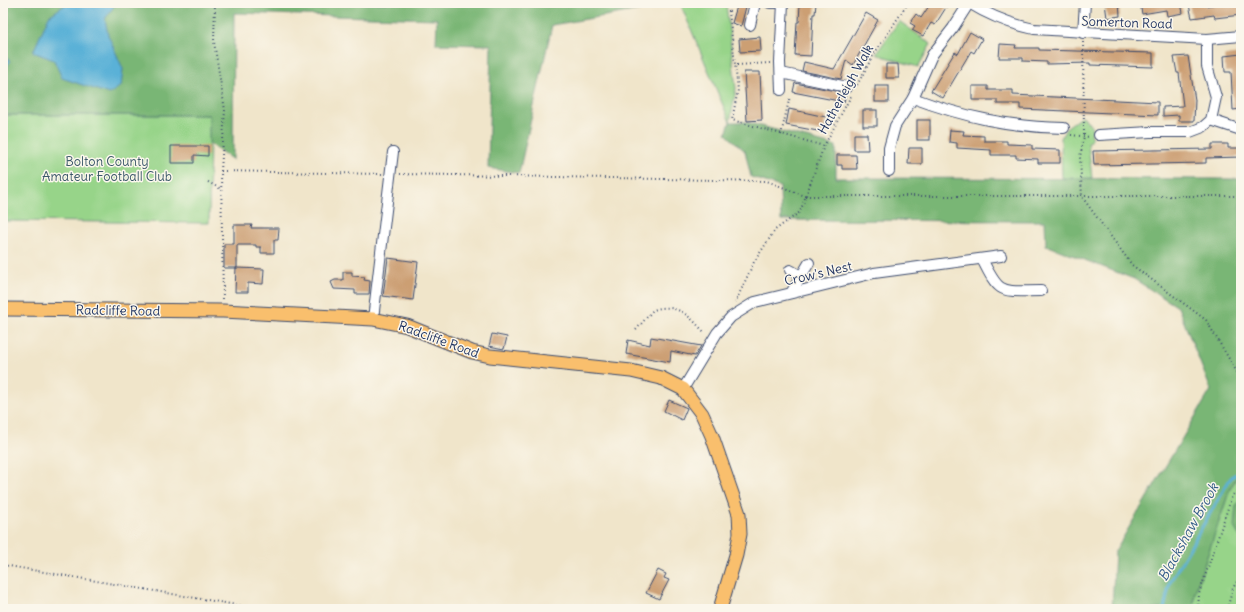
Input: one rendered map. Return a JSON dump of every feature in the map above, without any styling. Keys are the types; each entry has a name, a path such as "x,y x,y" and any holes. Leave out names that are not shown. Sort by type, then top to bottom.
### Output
{"main road":[{"name":"Radcliffe Road","path":"3,309 223,311 373,319 407,326 472,352 484,355 631,370 661,378 683,389 702,414 712,436 739,514 740,534 736,556 720,609"}],"street":[{"path":"750,25 755,3"},
{"path":"770,3 783,3 780,90"},
{"path":"885,164 895,126 913,98 932,55 954,28 969,3"},
{"name":"Somerton Road","path":"969,3 990,16 1011,24 1034,29 1083,33 1141,34 1206,39 1241,36"},
{"path":"1083,33 1085,3"},
{"path":"1105,131 1190,132 1203,127 1211,120 1216,97 1207,66 1206,39"},
{"path":"781,73 851,90"},
{"path":"913,98 951,112 975,118 1008,124 1058,128 1053,138"},
{"path":"1211,120 1241,130"},
{"path":"373,319 393,152"},
{"name":"Crow's Nest","path":"683,389 712,341 731,317 755,302 874,273 1001,256"},
{"path":"982,259 994,283 1000,288 1009,291 1041,291"},
{"path":"791,293 809,263"},
{"path":"790,270 801,276"}],"path":[{"path":"215,3 214,42 225,110 221,171 223,311"},
{"name":"Hatherleigh Walk","path":"728,3 738,90 732,120 824,146 851,90 908,3"},
{"path":"1083,33 1084,136 1080,157 1082,197 1132,265 1206,320 1241,379"},
{"path":"736,65 780,62"},
{"path":"780,90 791,93 781,135"},
{"path":"1058,128 1064,134 1092,137 1105,131"},
{"path":"731,317 736,301 754,262 775,230 800,212 824,146"},
{"path":"221,171 767,181 805,196 1241,196"},
{"path":"208,182 221,189"},
{"path":"636,330 653,310 658,308 678,309 686,313 712,341"},
{"path":"1198,609 1200,594 1232,496 1241,486"},
{"path":"3,565 260,609"},
{"path":"1227,609 1233,588 1241,575"},
{"path":"651,605 662,609"}],"green space":[{"path":"3,3 681,3 552,25 519,173 488,168 491,45 436,44 437,19 234,13 233,160 209,143 209,115 3,115"},
{"path":"680,3 726,3 736,89 730,122"},
{"path":"899,21 931,44 918,67 876,54"},
{"name":"Bolton County Amateur Football Club","path":"3,115 210,115 209,223 3,221"},
{"path":"1081,117 1084,117 1092,128 1091,141 1088,143 1092,178 1062,178 1061,138 1067,127"},
{"path":"730,122 746,122 836,146 836,178 1241,179 1241,470 1230,489 1195,592 1193,609 1112,609 1115,551 1211,390 1178,307 1134,279 1046,245 1045,221 781,220 780,187 751,177 745,151 726,134"},
{"path":"1241,470 1241,609 1193,609 1195,592 1230,489"},
{"path":"1241,501 1241,539 1234,527 1236,505"}],"water":[{"path":"68,3 116,3 105,19 108,35 123,69 121,86 109,94 62,78 54,60 33,52 49,16"},
{"path":"3,55 10,61 3,73"}],"building":[{"path":"738,3 747,3 741,26 732,23"},
{"path":"800,3 816,3 815,14 813,14 811,56 795,55"},
{"path":"931,3 942,3 947,6 935,25 931,23 923,36 912,30 915,26 910,23 916,14 921,18"},
{"path":"1105,3 1119,3 1120,16 1107,18"},
{"path":"1140,3 1181,3 1183,13 1167,16 1166,10 1142,14"},
{"path":"1205,3 1206,6 1223,3 1233,3 1234,6 1241,4 1241,15 1215,18 1214,15 1192,18 1189,5"},
{"path":"866,13 878,20 853,65 846,60 841,79 802,71 804,62 834,69"},
{"path":"970,32 982,39 974,53 971,51 943,98 931,91 955,52 958,54"},
{"path":"760,37 761,51 740,52 739,39"},
{"path":"1000,44 1016,45 1015,48 1039,48 1039,50 1153,53 1153,67 1090,65 1090,63 1047,64 1047,62 1023,61 1023,58 999,58"},
{"path":"1241,54 1241,109 1233,110 1231,72 1225,72 1224,56"},
{"path":"1188,56 1195,100 1194,121 1179,121 1179,115 1163,116 1163,107 1183,106 1179,73 1177,73 1174,57"},
{"path":"886,64 898,64 899,78 886,78"},
{"path":"744,72 760,72 762,120 747,121"},
{"path":"795,83 846,93 844,102 793,92"},
{"path":"875,86 889,86 889,102 875,102"},
{"path":"972,86 988,86 988,90 1013,90 1013,95 1158,102 1158,115 1020,109 1020,104 997,104 997,100 972,100"},
{"path":"789,109 826,117 823,132 786,125"},
{"path":"863,110 877,110 877,126 863,126"},
{"path":"917,120 930,120 930,140 917,140"},
{"path":"950,130 964,131 963,135 984,136 984,141 1007,141 1007,144 1032,145 1032,149 1060,150 1060,163 1038,163 1038,159 1016,158 1016,155 991,155 991,150 957,148 957,143 949,142"},
{"path":"854,134 867,134 868,150 854,150"},
{"path":"1212,144 1228,144 1228,148 1241,148 1241,157 1206,158 1206,163 1094,165 1093,151 1212,149"},
{"path":"171,146 208,146 208,156 194,155 194,163 171,163"},
{"path":"909,148 922,148 922,164 908,164"},
{"path":"837,155 856,155 857,169 842,169 842,165 837,165"},
{"path":"234,225 252,225 251,228 279,228 278,240 274,240 274,253 261,253 261,247 256,247 256,245 237,245 237,268 224,268 224,244 234,244"},
{"path":"388,258 418,262 413,300 383,296"},
{"path":"236,268 264,269 263,284 248,283 248,292 235,292"},
{"path":"343,272 352,272 352,276 365,277 364,280 370,281 369,294 355,294 355,290 334,289 331,282 335,280 343,280"},
{"path":"492,334 507,337 504,349 489,346"},
{"path":"651,337 701,346 695,356 671,351 670,362 626,354 628,340 650,345"},
{"path":"669,400 687,408 682,420 664,411"},
{"path":"658,570 666,574 664,578 669,580 659,599 646,593"}],"waterway":[{"name":"Blackshaw Brook","path":"1164,609 1170,582 1230,479 1234,475 1241,474"}]}
